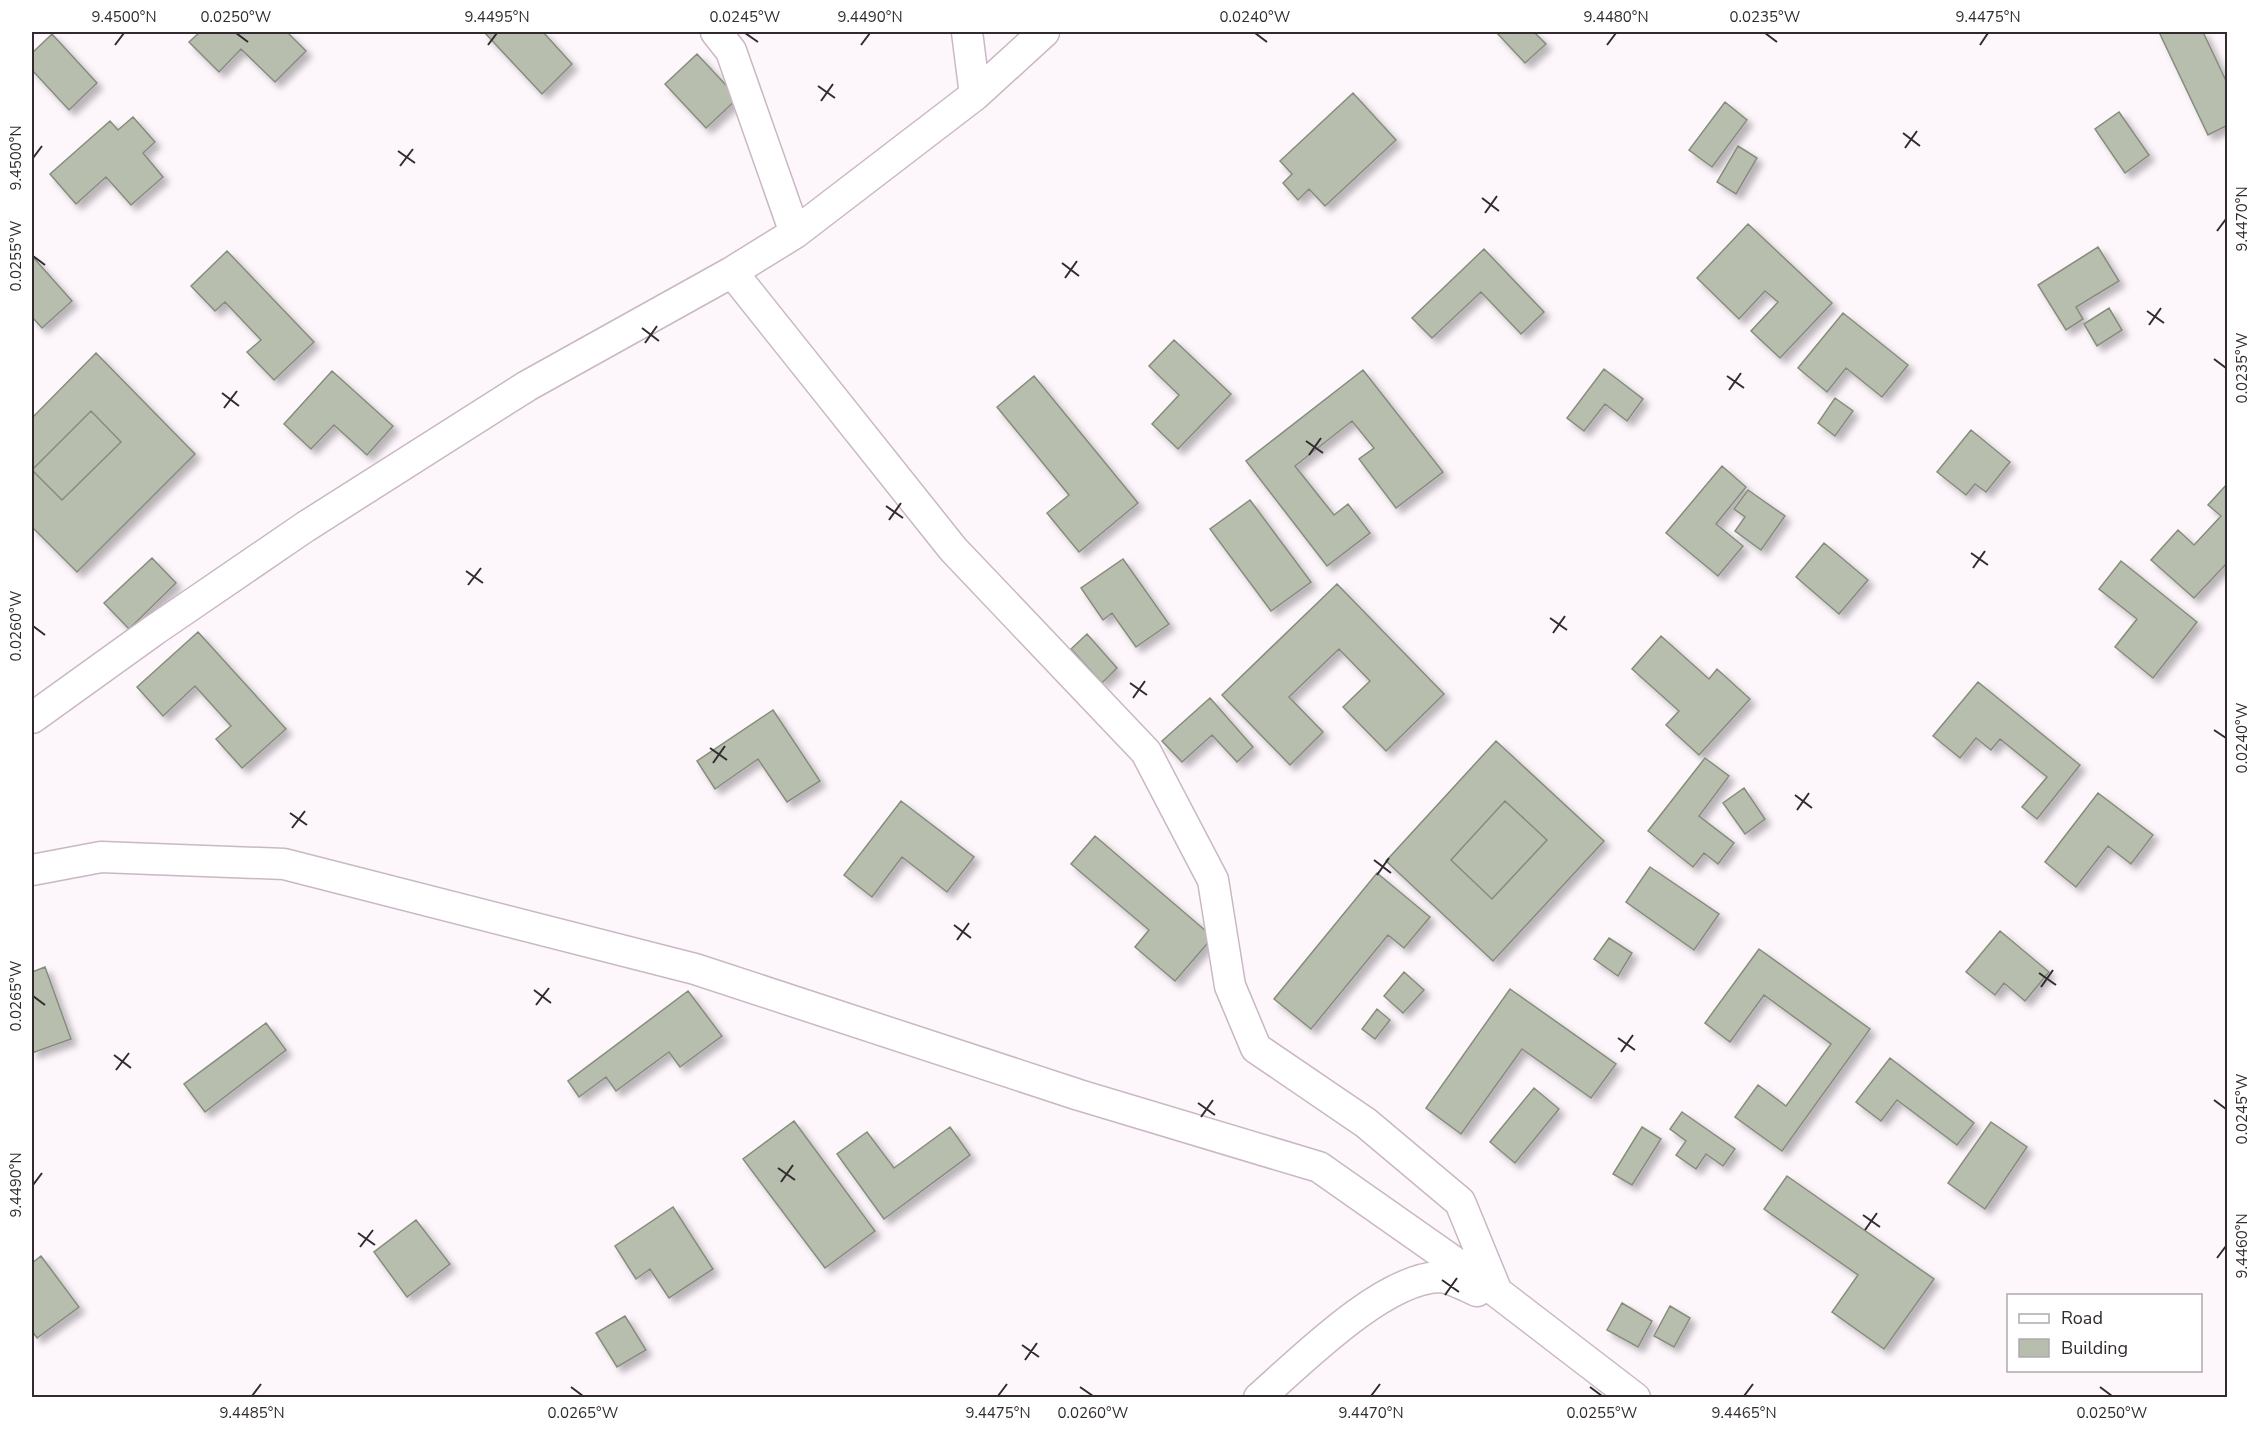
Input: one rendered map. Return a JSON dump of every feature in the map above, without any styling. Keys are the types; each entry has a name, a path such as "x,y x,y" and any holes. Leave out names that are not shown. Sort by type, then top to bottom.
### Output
{"street":[{"path":"716,32 731,51 795,233"},
{"path":"967,32 975,95"},
{"path":"32,718 153,631 325,514 527,386 732,272 795,233 975,95 1044,32"},
{"path":"732,272 953,549 1146,752 1213,880 1230,986 1256,1048 1366,1123 1460,1202 1506,1299"},
{"path":"32,870 101,856 284,864 695,969 1079,1095 1319,1167 1506,1299 1635,1398"},
{"path":"1259,1398 1362,1309 1410,1284 1440,1277 1506,1299"}],"building":[{"path":"200,32 287,32 306,51 275,82 241,49 219,72 189,42"},
{"path":"484,32 543,32 572,64 542,94"},
{"path":"1496,32 1534,32 1546,44 1525,63"},
{"path":"2159,32 2203,32 2228,85 2228,125 2208,135"},
{"path":"52,34 97,83 69,110 32,70 32,53"},
{"path":"697,54 738,98 706,128 665,84"},
{"path":"1353,93 1396,140 1325,206 1309,189 1298,200 1283,183 1292,174 1280,161"},
{"path":"1725,102 1747,120 1712,167 1689,150"},
{"path":"2119,112 2149,155 2125,173 2095,129"},
{"path":"133,117 155,142 143,153 163,177 131,205 106,177 76,204 50,174 110,121 118,130"},
{"path":"1738,146 1757,158 1736,194 1717,182"},
{"path":"1748,224 1832,303 1780,358 1751,331 1778,302 1765,291 1739,319 1697,278"},
{"path":"2098,247 2119,281 2076,307 2083,319 2066,330 2038,285"},
{"path":"1484,249 1544,312 1521,334 1481,292 1432,338 1412,318"},
{"path":"227,251 314,342 274,380 247,352 261,340 225,302 215,311 191,286"},
{"path":"32,256 72,301 42,328 32,317"},
{"path":"2109,308 2122,330 2097,346 2084,324"},
{"path":"1843,313 1908,365 1882,397 1846,368 1827,392 1798,368"},
{"path":"1174,340 1231,394 1178,449 1152,424 1179,395 1149,366"},
{"path":"96,353 195,454 77,572 32,527 32,418","holes":["91,411 121,442 62,500 32,470"]},
{"path":"1604,369 1643,399 1627,421 1605,404 1584,431 1567,418"},
{"path":"1363,370 1443,472 1396,508 1359,459 1374,448 1352,421 1295,466 1334,515 1348,504 1370,533 1327,566 1246,461"},
{"path":"332,371 393,426 367,455 334,425 311,449 284,424"},
{"path":"1034,376 1138,503 1079,552 1047,513 1069,495 997,407"},
{"path":"1835,398 1853,411 1835,436 1818,423"},
{"path":"91,411 121,442 62,500 32,470"},
{"path":"1971,430 2010,462 1986,492 1975,484 1966,495 1937,472"},
{"path":"1722,466 1746,487 1716,524 1743,546 1718,576 1666,533"},
{"path":"2228,483 2228,562 2194,598 2151,560 2178,530 2194,545 2221,516 2208,505"},
{"path":"1748,490 1785,516 1761,550 1735,531 1745,517 1734,509"},
{"path":"1250,500 1311,582 1271,611 1210,529"},
{"path":"1824,543 1868,580 1839,614 1796,577"},
{"path":"152,558 176,583 129,629 104,603"},
{"path":"1123,559 1169,624 1136,647 1112,613 1103,620 1081,588"},
{"path":"2121,561 2197,622 2153,678 2115,647 2137,619 2099,589"},
{"path":"1337,584 1444,694 1386,751 1343,707 1370,681 1339,649 1289,697 1323,732 1290,765 1222,695"},
{"path":"198,632 286,729 242,768 216,739 231,726 195,686 163,716 137,687"},
{"path":"1087,634 1117,668 1102,683 1071,649"},
{"path":"1661,636 1709,679 1717,669 1750,699 1699,755 1666,725 1679,711 1632,669"},
{"path":"1978,682 2080,765 2037,819 2022,807 2047,777 2000,739 1991,750 1976,738 1960,758 1933,736"},
{"path":"1210,698 1253,747 1237,762 1212,735 1182,762 1162,741"},
{"path":"773,710 820,781 787,802 758,759 715,789 697,761"},
{"path":"1496,741 1604,841 1493,961 1386,861","holes":["1505,801 1547,840 1492,899 1451,860"]},
{"path":"1705,758 1729,776 1699,816 1734,843 1718,864 1704,853 1693,867 1648,831"},
{"path":"1744,788 1765,819 1745,834 1723,803"},
{"path":"2098,793 2153,835 2131,864 2108,846 2076,887 2045,862"},
{"path":"901,801 974,857 947,892 902,857 872,897 844,875"},
{"path":"1505,801 1547,840 1492,899 1451,860"},
{"path":"1095,836 1213,937 1175,981 1135,947 1149,930 1071,864"},
{"path":"1650,867 1719,914 1694,950 1626,902"},
{"path":"1377,873 1430,917 1404,948 1388,935 1311,1029 1274,999"},
{"path":"2000,931 2049,972 2025,1001 2004,983 1995,995 1966,972"},
{"path":"1609,938 1632,953 1618,976 1594,959"},
{"path":"1759,949 1870,1029 1782,1151 1735,1117 1758,1085 1786,1106 1831,1044 1764,995 1730,1042 1705,1023"},
{"path":"45,967 71,1039 32,1053 32,972"},
{"path":"1404,972 1424,990 1403,1013 1384,996"},
{"path":"1510,989 1616,1064 1591,1098 1522,1049 1461,1134 1426,1108"},
{"path":"688,991 722,1036 680,1067 669,1052 616,1091 606,1077 579,1097 568,1081"},
{"path":"1377,1009 1390,1020 1375,1039 1362,1029"},
{"path":"266,1023 286,1050 205,1112 184,1084"},
{"path":"1890,1058 1974,1123 1957,1145 1897,1100 1881,1121 1856,1102"},
{"path":"1534,1088 1559,1109 1515,1163 1490,1142"},
{"path":"1682,1112 1735,1149 1723,1166 1706,1154 1696,1169 1676,1155 1686,1141 1670,1129"},
{"path":"794,1121 875,1231 825,1268 743,1159"},
{"path":"1991,1122 2027,1147 1985,1209 1948,1183"},
{"path":"950,1127 970,1155 884,1219 837,1154 867,1132 894,1168"},
{"path":"1642,1127 1661,1139 1632,1185 1613,1174"},
{"path":"1787,1176 1934,1279 1884,1349 1832,1312 1858,1275 1764,1209"},
{"path":"673,1207 713,1269 669,1298 650,1269 636,1279 615,1246"},
{"path":"416,1220 450,1264 407,1297 374,1252"},
{"path":"41,1256 79,1307 37,1338 32,1331 32,1263"},
{"path":"1622,1303 1652,1321 1638,1347 1607,1330"},
{"path":"1670,1306 1690,1318 1674,1347 1654,1336"},
{"path":"625,1316 646,1350 617,1367 596,1333"}]}
